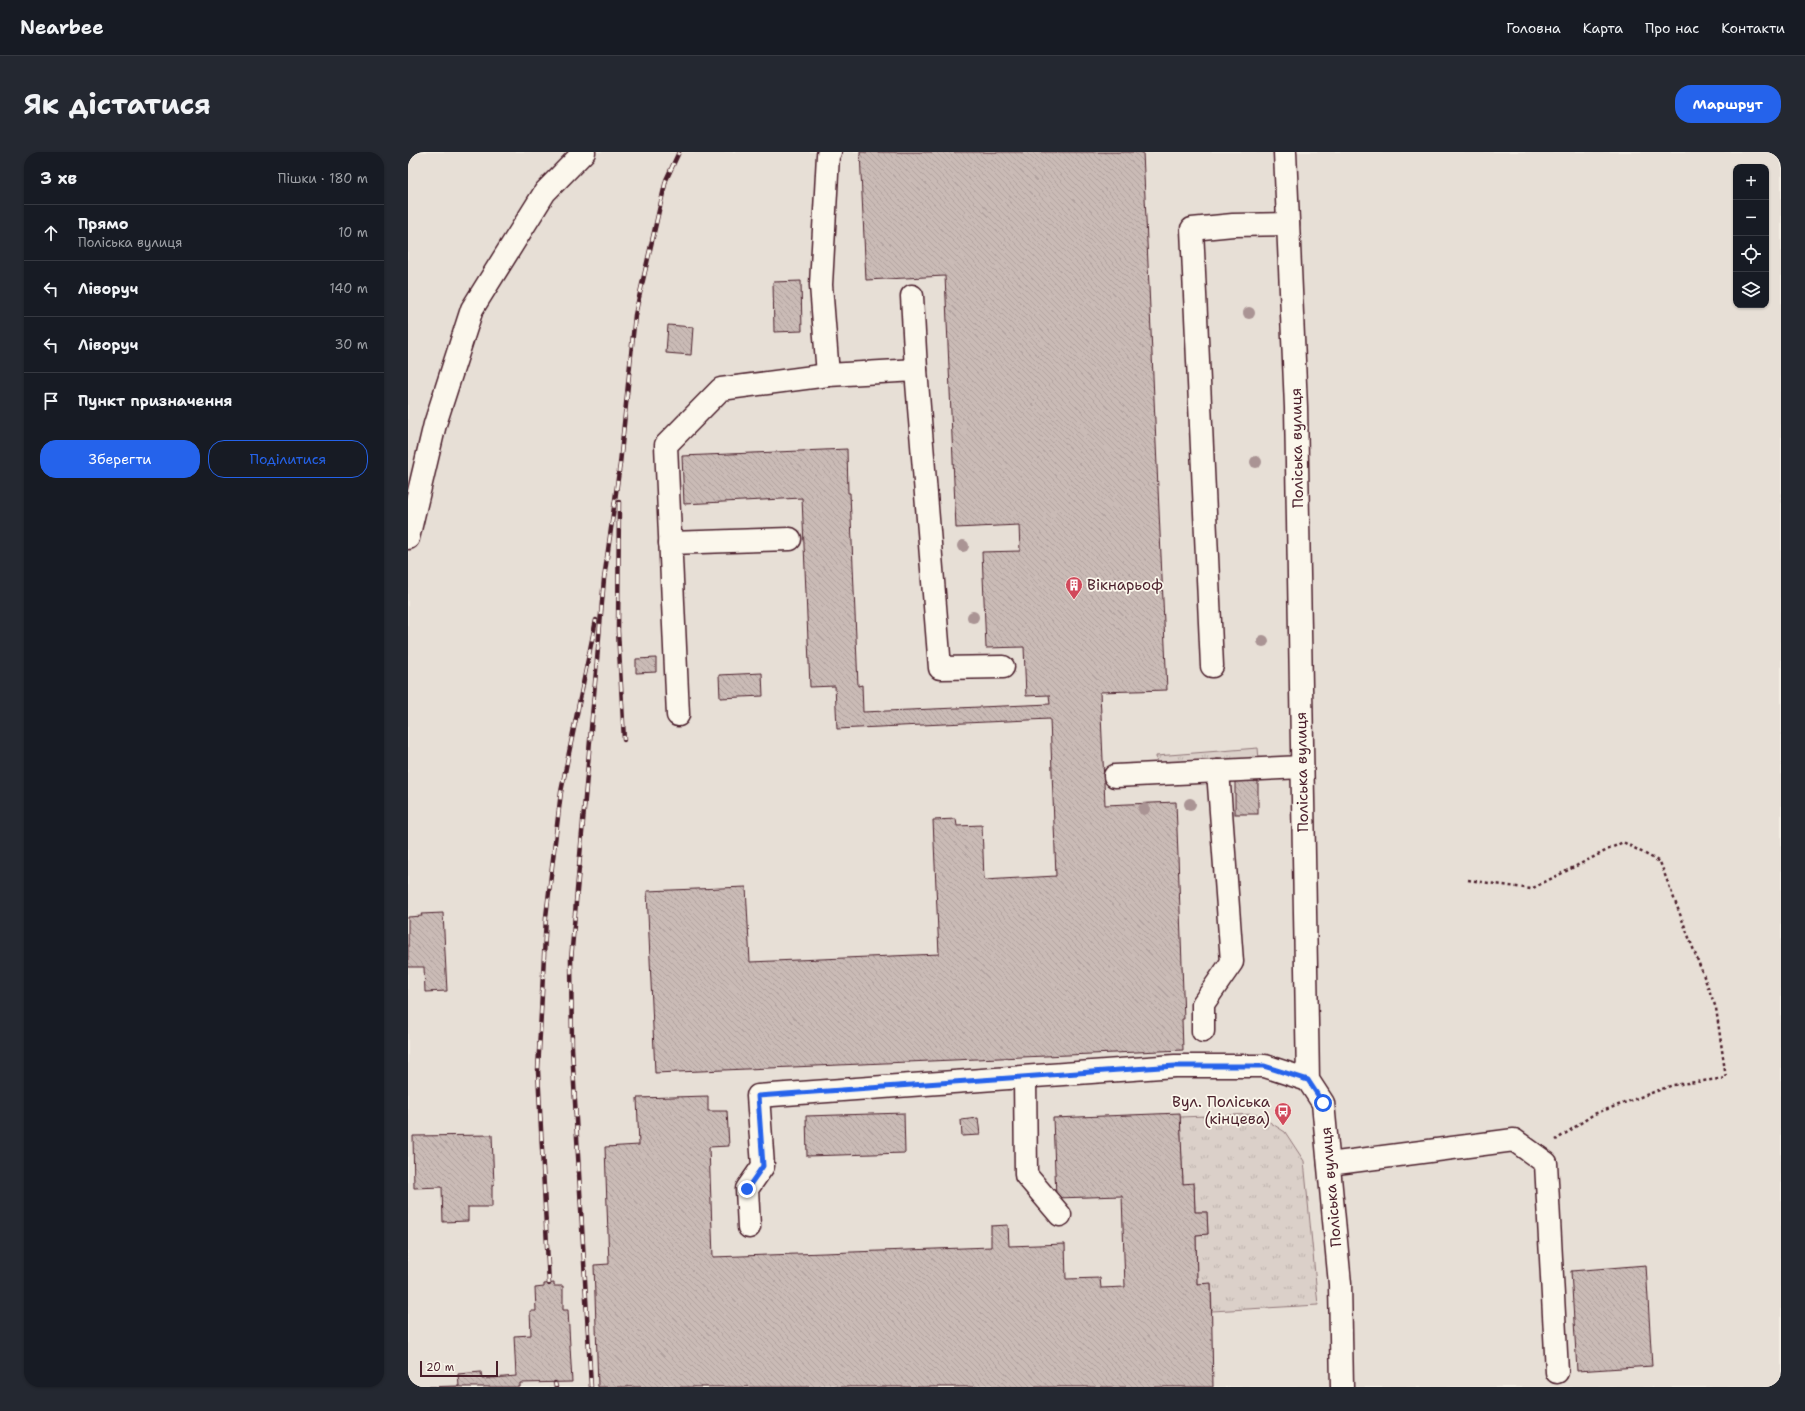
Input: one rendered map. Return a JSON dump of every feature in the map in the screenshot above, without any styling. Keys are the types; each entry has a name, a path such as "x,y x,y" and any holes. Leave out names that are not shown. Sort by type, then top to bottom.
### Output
{"street":[{"path":"408,538 434,424 472,309 545,192 584,152"},
{"path":"828,375 821,285 828,155 830,152"},
{"name":"Поліська вулиця","path":"1285,152 1296,407 1308,1080 1323,1103 1340,1284 1342,1387"},
{"path":"1212,666 1192,229 1288,224"},
{"path":"912,296 916,370 940,668 1003,667"},
{"path":"678,715 666,445 721,389 828,375 916,370"},
{"path":"670,543 790,539"},
{"path":"1115,776 1302,767"},
{"path":"1203,1031 1203,1004 1232,962 1218,771"},
{"path":"749,1227 747,1189 763,1166 758,1096 1025,1078 1175,1066 1264,1066 1308,1080"},
{"path":"1025,1078 1026,1175 1060,1215"},
{"path":"1329,1164 1514,1140 1546,1163 1557,1372"}],"path":[{"path":"1468,880 1531,889 1623,842 1660,862 1716,1008 1726,1078 1673,1085 1594,1114 1534,1154"}],"shaded area":[{"path":"408,152 1781,152 1781,1387 408,1387"}],"green space":[{"path":"1258,748 1259,760 1157,768 1156,756"},
{"path":"1257,1114 1285,1132 1304,1161 1318,1305 1212,1311 1211,1284 1197,1284 1196,1235 1208,1234 1207,1212 1195,1212 1194,1184 1183,1184 1180,1117"}],"building":[{"name":"Вікнарьоф","path":"860,152 1143,152 1167,690 1100,692 1105,805 1176,802 1184,1019 1182,1019 1183,1050 655,1073 647,891 746,887 750,962 939,954 933,820 956,819 957,826 982,825 984,880 1056,876 1050,719 837,729 835,686 810,687 802,498 684,504 682,456 847,449 858,686 862,685 863,712 1050,704 1049,695 1026,696 1024,647 986,648 982,552 1020,551 1019,525 956,528 945,276 866,280"},
{"path":"801,281 802,331 774,332 773,282"},
{"path":"668,325 693,327 691,355 666,353"},
{"path":"656,658 656,672 636,673 636,659"},
{"path":"762,673 763,696 720,698 719,675"},
{"path":"1235,781 1258,781 1258,814 1235,814"},
{"path":"443,913 447,991 425,992 424,967 408,967 408,917 422,916 421,914"},
{"path":"708,1096 708,1111 727,1111 729,1146 709,1147 713,1257 991,1247 991,1226 1008,1225 1009,1246 1065,1244 1066,1279 1100,1278 1101,1288 1125,1287 1122,1196 1056,1198 1053,1118 1180,1113 1183,1184 1194,1183 1195,1212 1207,1212 1208,1234 1196,1235 1197,1284 1211,1283 1213,1387 598,1387 594,1265 609,1264 605,1147 639,1145 637,1098"},
{"path":"904,1113 905,1153 807,1156 806,1116"},
{"path":"978,1118 980,1135 962,1136 961,1120"},
{"path":"492,1135 494,1185 492,1185 492,1207 468,1207 468,1221 443,1222 442,1187 414,1188 413,1136"},
{"path":"1646,1265 1652,1366 1577,1371 1571,1271"},
{"path":"554,1283 554,1286 563,1286 563,1310 568,1310 572,1382 520,1383 520,1387 422,1387 459,1386 458,1374 481,1372 482,1379 516,1376 514,1336 531,1335 530,1311 536,1311 535,1288 544,1287 544,1284"}],"railway":[{"path":"591,1387 572,1048 571,960 604,579 620,464 635,315 666,180 679,152"},
{"path":"619,502 618,631 624,740"},
{"path":"549,1284 538,1071 546,917 561,792 596,620"},
{"path":"555,1383 556,1387"}],"place":[{"name":"Вікнарьоф","path":"1074,600"},
{"name":"Вул. Поліська (кінцева)","path":"1283,1126"}],"route":[{"path":"747,1189 763,1166 758,1096 1175,1066 1264,1066 1308,1080 1323,1103"}]}
